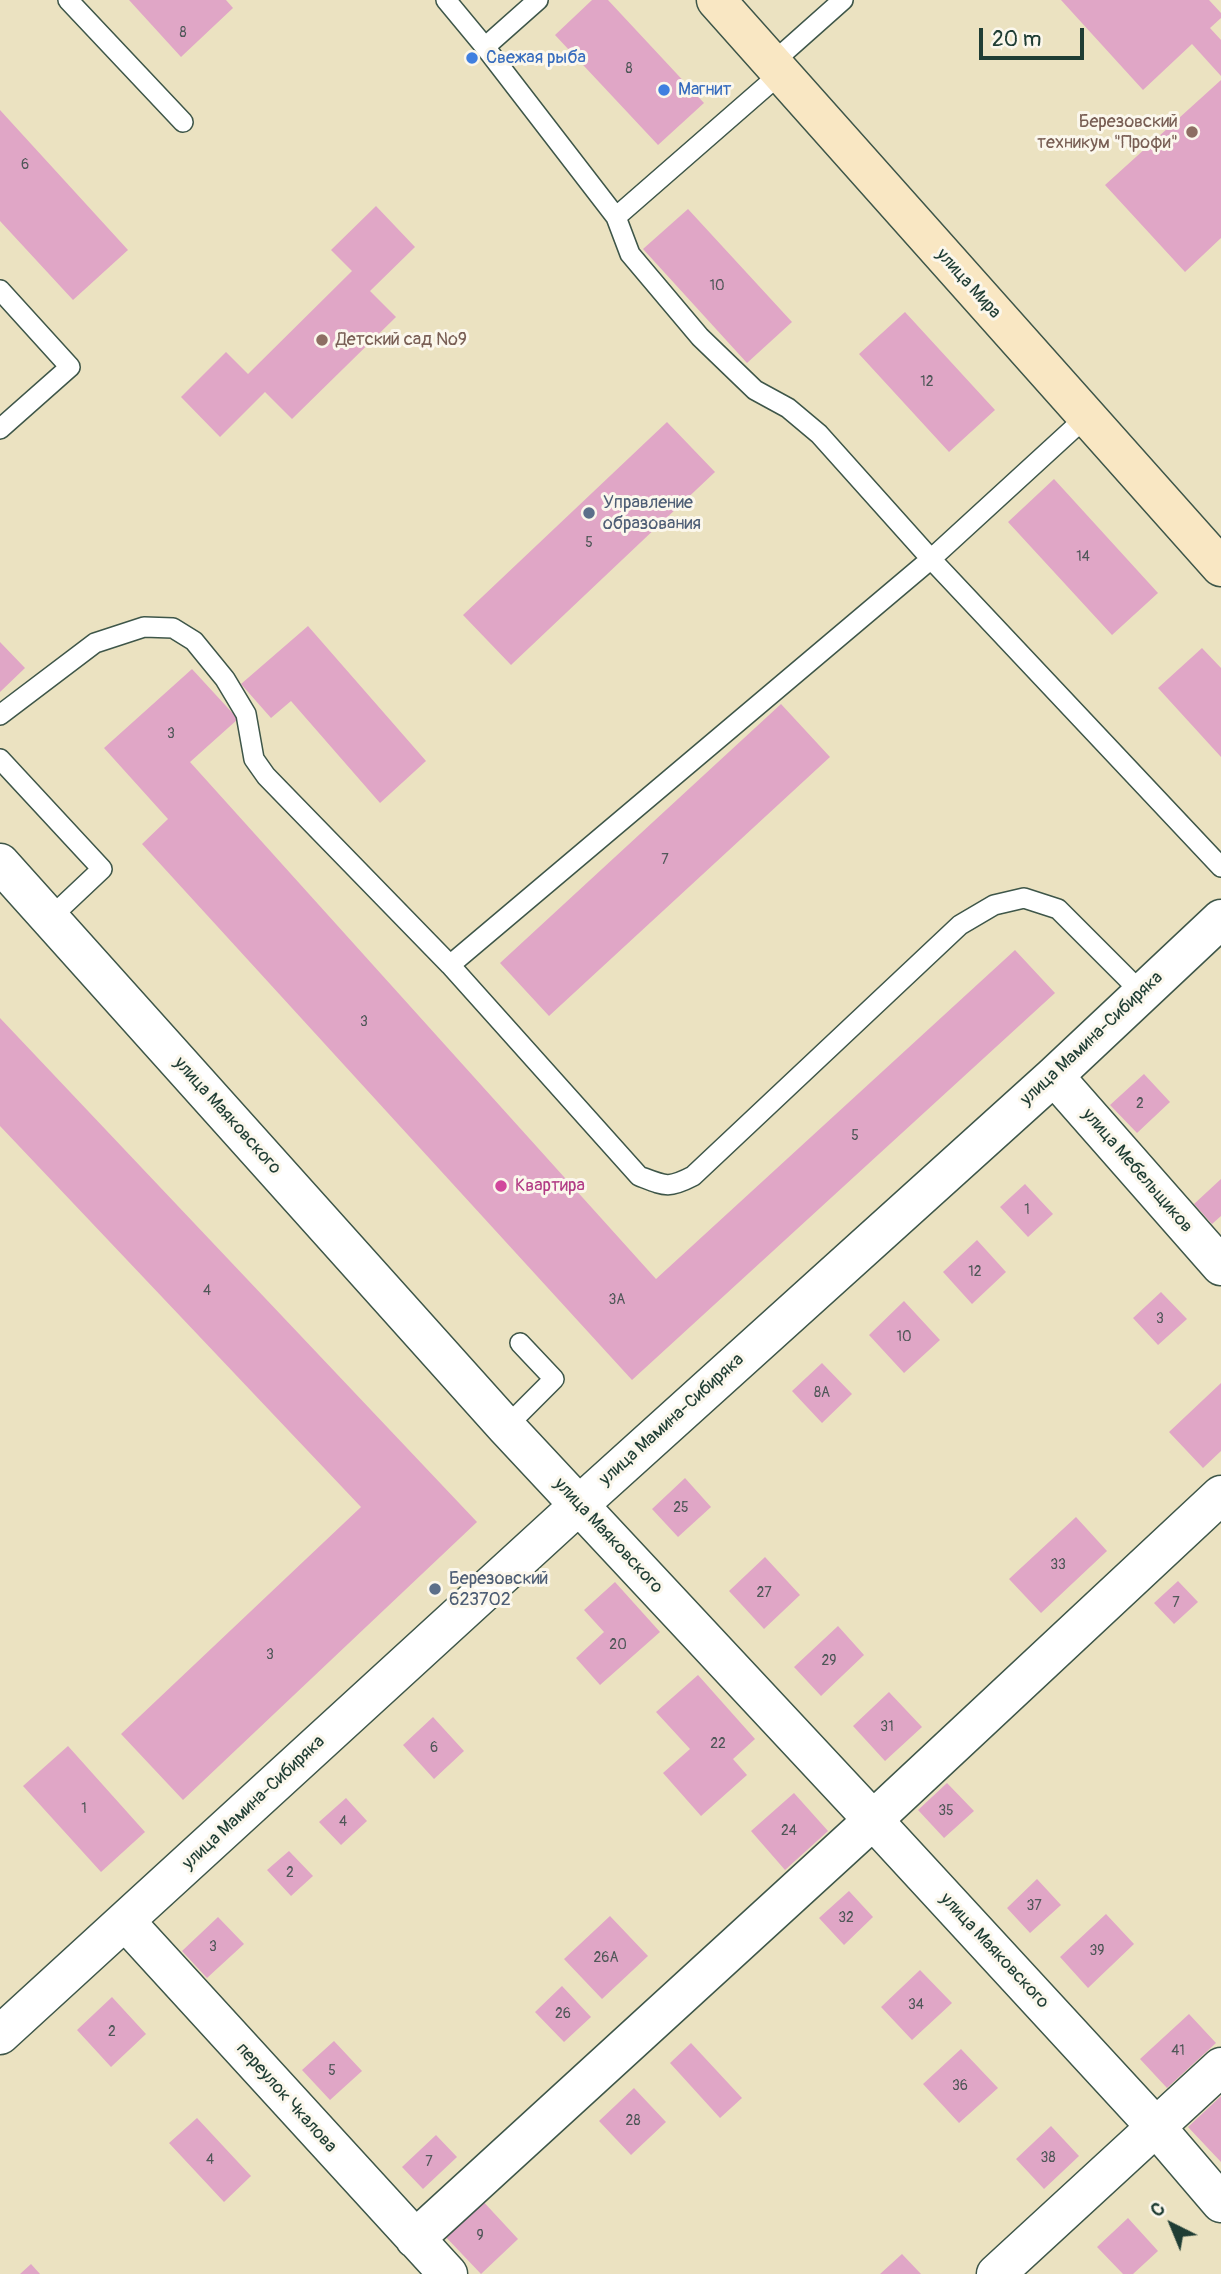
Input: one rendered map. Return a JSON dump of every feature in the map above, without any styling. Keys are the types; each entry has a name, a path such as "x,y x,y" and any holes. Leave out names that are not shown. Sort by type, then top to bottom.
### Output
{"street":[{"name":"улица Мира","path":"716,0 1221,567"},
{"name":"улица Маяковского","path":"0,863 506,1427 1156,2127 1221,2203"},
{"name":"улица Мамина-Сибиряка","path":"0,2035 579,1505 1054,1076 1221,919"},
{"name":"улица Мебельщиков","path":"1054,1076 1221,1266"},
{"path":"415,2239 873,1820 1221,1495"},
{"name":"переулок Чкалова","path":"125,1921 447,2274"},
{"path":"996,2274 1221,2067"}],"lane":[{"path":"68,0 183,122"},
{"path":"446,0 616,218 629,254 700,337 755,390 788,408 819,434 931,559 1221,867"},
{"path":"485,47 538,0"},
{"path":"616,218 776,69 843,0"},
{"path":"0,290 70,367 0,429"},
{"path":"450,965 931,559 1086,417"},
{"path":"0,715 95,643 144,627 173,628 194,641 225,679 246,714 254,759 266,776 450,965 639,1175 660,1184 674,1185 693,1176 960,925 994,905 1024,898 1058,909 1142,993"},
{"path":"0,759 102,869 50,918"},
{"path":"506,1427 554,1379 520,1343"}],"building":[{"path":"129,0 226,0 233,8 181,57"},
{"path":"592,0 608,0 704,103 658,145 555,35"},
{"name":"Березовский техникум \"Профи\"","path":"1061,0 1209,0 1221,13 1221,18 1210,28 1221,40 1221,76 1192,44 1143,90"},
{"name":"Березовский техникум \"Профи\"","path":"1221,80 1221,238 1185,272 1105,185"},
{"path":"0,110 128,250 73,300 0,221"},
{"path":"376,206 415,247 370,291 396,317 292,419 265,392 220,437 181,397 226,352 248,374 352,271 331,250"},
{"path":"688,209 792,322 747,363 643,249"},
{"path":"905,312 995,410 949,452 859,354"},
{"path":"667,422 715,472 511,665 463,615"},
{"path":"1054,479 1158,593 1112,635 1008,522"},
{"path":"308,626 426,761 380,803 291,701 271,718 241,684"},
{"path":"0,642 25,668 0,692"},
{"path":"1202,648 1221,668 1221,757 1158,688"},
{"path":"192,669 238,719 190,762 656,1279 1015,950 1055,993 632,1380 142,844 168,819 104,748"},
{"path":"781,704 830,757 549,1016 500,963"},
{"path":"0,1018 477,1522 183,1800 121,1734 361,1507 0,1126"},
{"path":"1144,1074 1170,1102 1137,1133 1110,1105"},
{"path":"1221,1179 1221,1216 1212,1224 1194,1204"},
{"path":"1025,1184 1053,1214 1028,1237 1000,1207"},
{"path":"977,1240 1006,1272 972,1304 943,1272"},
{"path":"1161,1292 1187,1319 1158,1345 1133,1318"},
{"path":"904,1301 940,1340 904,1373 869,1335"},
{"path":"822,1363 852,1394 822,1423 792,1391"},
{"path":"1221,1383 1221,1451 1203,1468 1169,1432"},
{"path":"685,1478 711,1507 678,1537 652,1509"},
{"path":"1076,1517 1107,1551 1041,1613 1009,1579"},
{"path":"765,1557 800,1595 764,1629 729,1591"},
{"path":"1178,1581 1198,1602 1174,1624 1154,1603"},
{"path":"615,1582 660,1632 600,1685 576,1658 604,1632 584,1610"},
{"path":"838,1626 864,1655 821,1696 794,1667"},
{"path":"698,1675 755,1739 733,1759 747,1775 701,1816 663,1773 690,1749 656,1712"},
{"path":"889,1692 922,1727 885,1761 853,1726"},
{"path":"433,1717 464,1751 434,1779 403,1745"},
{"path":"68,1746 145,1832 101,1872 23,1786"},
{"path":"947,1783 974,1811 944,1838 918,1810"},
{"path":"794,1793 828,1831 785,1870 751,1831"},
{"path":"346,1798 367,1821 341,1845 319,1822"},
{"path":"289,1851 313,1876 291,1896 267,1870"},
{"path":"1037,1879 1061,1905 1030,1933 1007,1908"},
{"path":"849,1891 873,1917 844,1945 819,1918"},
{"path":"1106,1914 1134,1944 1088,1988 1060,1957"},
{"path":"610,1916 648,1956 602,1999 564,1959"},
{"path":"218,1917 244,1944 207,1978 182,1951"},
{"path":"920,1970 952,2003 912,2040 881,2007"},
{"path":"562,1986 591,2017 564,2042 535,2012"},
{"path":"112,1997 146,2034 111,2067 77,2030"},
{"path":"1189,2014 1216,2043 1167,2088 1140,2059"},
{"path":"334,2041 362,2071 330,2100 302,2070"},
{"path":"691,2043 742,2098 720,2118 670,2063"},
{"path":"961,2049 998,2088 959,2123 923,2084"},
{"path":"634,2088 666,2122 631,2155 599,2121"},
{"path":"1221,2096 1221,2162 1188,2127"},
{"path":"197,2118 251,2176 224,2202 169,2143"},
{"path":"1051,2126 1079,2156 1044,2189 1016,2159"},
{"path":"436,2135 457,2157 423,2189 402,2167"},
{"path":"480,2198 518,2239 481,2274 442,2233"},
{"path":"1128,2218 1158,2251 1133,2274 1123,2274 1097,2247"},
{"path":"902,2254 921,2274 880,2274"},
{"path":"31,2264 40,2274 20,2274"}],"place":[{"name":"Свежая рыба","path":"472,58"},
{"name":"Магнит","path":"664,90"},
{"name":"Березовский техникум \"Профи\"","path":"1192,132"},
{"name":"Детский сад №9","path":"322,340"},
{"name":"Управление образования","path":"589,513"},
{"name":"Квартира","path":"501,1186"},
{"name":"Березовский 623702","path":"435,1589"}]}
